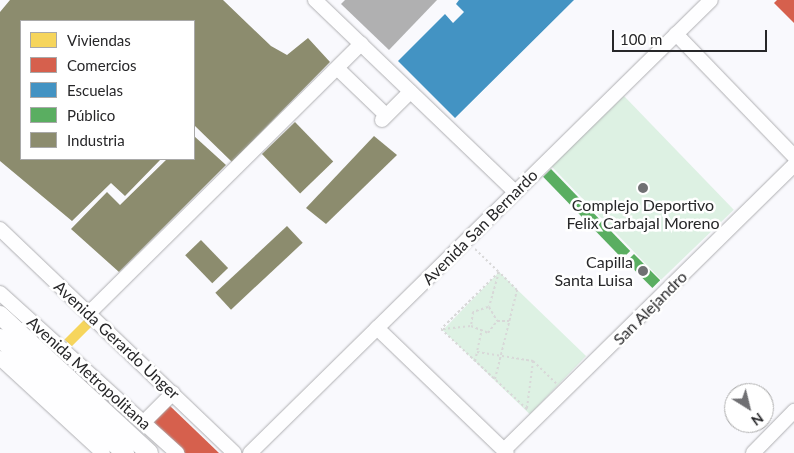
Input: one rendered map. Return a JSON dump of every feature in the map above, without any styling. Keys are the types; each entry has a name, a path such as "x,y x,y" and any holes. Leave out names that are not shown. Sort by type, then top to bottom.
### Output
{"main road":[{"name":"Avenida Metropolitana","path":"0,315 150,453"},
{"name":"Avenida Metropolitana","path":"0,338 126,453"}],"street":[{"path":"314,0 515,192"},
{"name":"Avenida San Bernardo","path":"258,450 377,328 711,0"},
{"path":"676,34 794,156"},
{"path":"89,313 338,69 360,44"},
{"path":"338,69 384,118 410,92"},
{"name":"San Alejandro","path":"506,452 532,414 565,391 794,165"},
{"name":"Avenida Gerardo Unger","path":"0,229 234,453"},
{"name":"Avenida Metropolitana","path":"0,293 176,453"},
{"path":"377,328 506,452"},
{"path":"0,358 103,453"},
{"path":"144,422 173,393"},
{"path":"753,453 794,412"}],"path":[{"path":"466,241 517,290 495,379"},
{"path":"497,320 489,307 499,272"},
{"path":"441,329 499,272"},
{"path":"470,326 473,312 489,307"},
{"path":"497,320 509,321"},
{"path":"441,329 470,326 481,332 493,330 497,320"},
{"path":"441,329 532,414"},
{"path":"475,361 481,332"},
{"path":"477,352 533,360 565,391"},
{"path":"532,414 533,360"}],"green space":[{"name":"Complejo Deportivo Felix Carbajal Moreno","path":"624,96 734,210 661,280 551,166"},
{"path":"499,272 586,356 530,414 443,330"}],"building: Viviendas":[{"path":"85,319 92,326 72,347 64,340"}],"building: Comercios":[{"path":"777,0 794,0 794,23 774,3"},
{"path":"169,405 219,453 185,453 153,422"}],"building: Escuelas":[{"path":"459,0 574,0 455,118 398,61 445,14 453,23 464,12 456,4"}],"building: Público":[{"path":"551,169 630,251 622,259 543,177"},
{"name":"Capilla Santa Luisa","path":"634,254 660,280 652,288 626,262"}],"building: Industria":[{"path":"10,0 223,0 271,46 287,55 308,38 330,62 232,162 195,126 195,20 20,20 20,160 160,160 125,196 111,183 72,221 0,161 0,12"},
{"path":"295,122 333,162 300,194 262,154"},
{"path":"374,136 397,155 326,224 306,208"},
{"path":"195,137 226,165 119,272 71,229 107,192 120,205 166,160 195,160"},
{"path":"287,226 303,243 231,310 215,293"},
{"path":"201,240 228,268 212,283 185,255"}],"building: Otros":[{"path":"345,0 437,0 389,50 341,4"}],"place":[{"name":"Complejo Deportivo Felix Carbajal Moreno","path":"643,188"},
{"name":"Capilla Santa Luisa","path":"643,271"}]}
